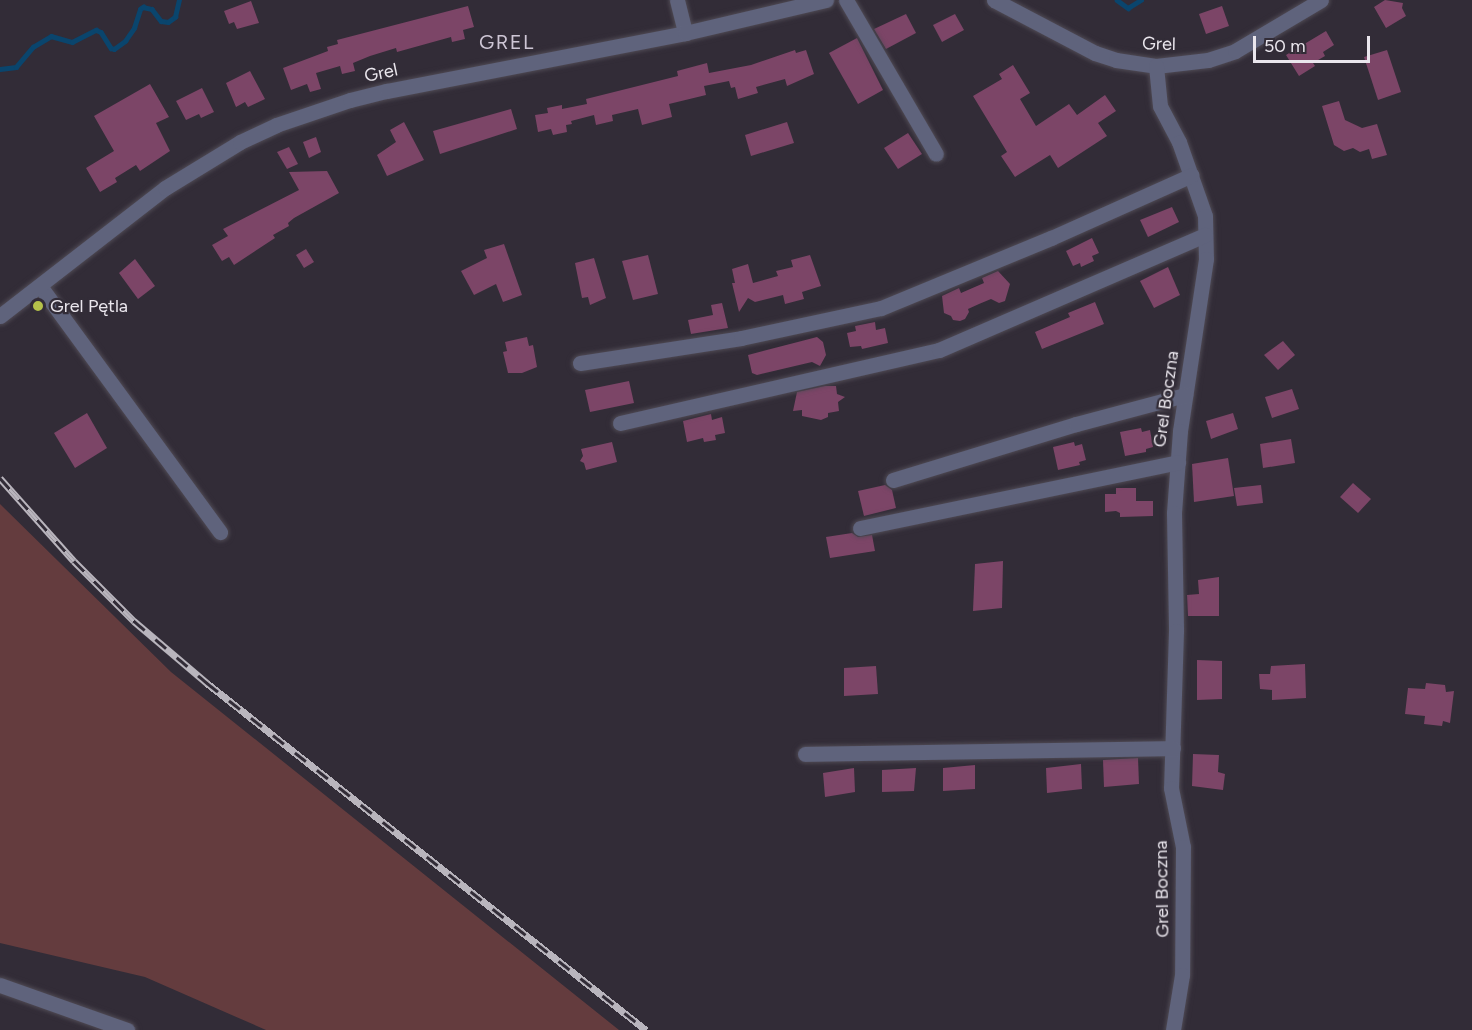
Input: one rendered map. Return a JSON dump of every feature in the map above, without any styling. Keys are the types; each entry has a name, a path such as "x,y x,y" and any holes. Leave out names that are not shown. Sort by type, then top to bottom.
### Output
{"street":[{"path":"677,0 685,33"},
{"name":"Grel","path":"0,316 165,188 231,147 276,125 350,100 387,91 685,33 826,0"},
{"path":"846,0 936,154"},
{"name":"Grel","path":"994,0 1095,53 1116,60 1156,66 1208,60 1235,51 1322,0"},
{"name":"Grel Boczna","path":"1156,66 1160,106 1179,142 1205,216 1206,259 1185,395 1174,513 1176,631 1171,788 1183,847 1182,975 1173,1030"},
{"path":"579,363 741,338 881,308 1051,238 1192,175"},
{"path":"620,423 939,350 1205,235"},
{"path":"40,286 220,532"},
{"path":"893,480 1076,424 1185,395"},
{"path":"860,528 1178,462"},
{"path":"805,754 1173,748"},
{"path":"0,986 128,1030"}],"shaded area":[{"path":"0,504 171,672 619,1030 266,1030 145,977 0,943"}],"building":[{"path":"1385,0 1403,3 1402,8 1406,16 1386,28 1374,7"},
{"path":"251,1 259,23 237,29 234,22 229,24 224,11"},
{"path":"468,6 474,27 463,30 465,39 452,42 451,37 397,52 396,48 353,63 355,71 342,74 340,66 316,73 321,89 310,92 307,84 291,90 283,68 328,51 327,47 338,44 337,40"},
{"path":"1222,6 1229,26 1206,34 1199,14"},
{"path":"906,14 916,33 886,49 874,29"},
{"path":"955,14 964,30 942,42 933,25"},
{"path":"1326,31 1334,45 1323,52 1325,56 1313,63 1315,66 1299,76 1286,55"},
{"path":"857,38 883,90 858,104 829,53"},
{"path":"795,50 796,53 806,50 814,74 787,86 785,79 756,87 758,93 738,99 735,87 731,88 729,81 704,86 706,95 669,104 672,117 642,125 638,109 612,115 613,121 596,125 594,115 571,121 572,124 566,125 567,132 553,135 551,129 538,132 535,115 548,113 547,108 562,105 562,109 587,104 586,99 678,76 677,71 707,63 709,73 751,65"},
{"path":"1387,50 1401,92 1378,100 1364,57"},
{"path":"1013,65 1030,93 1020,99 1036,126 1069,104 1077,115 1105,95 1116,111 1098,123 1107,136 1058,168 1050,155 1015,177 1001,156 1007,152 973,96 1002,79 999,74"},
{"path":"250,71 265,99 248,107 245,102 236,107 226,83"},
{"path":"150,84 169,117 156,123 170,151 140,171 136,165 115,178 117,182 100,192 86,168 114,151 94,116"},
{"path":"202,88 214,112 201,118 199,114 186,120 176,101"},
{"path":"1339,101 1345,120 1362,128 1377,124 1387,155 1372,159 1369,149 1360,152 1353,148 1344,151 1334,145 1322,106"},
{"path":"511,109 517,129 440,154 433,131"},
{"path":"404,122 424,160 387,176 377,155 396,142 390,130"},
{"path":"787,122 794,143 751,156 745,135"},
{"path":"908,133 922,154 898,169 884,148"},
{"path":"316,137 321,152 309,158 303,142"},
{"path":"289,147 298,164 287,169 277,152"},
{"path":"327,171 339,193 294,218 288,223 289,226 273,235 275,238 234,265 229,257 222,261 212,245 228,236 223,229 299,190 289,172"},
{"path":"1172,207 1179,222 1148,237 1140,220"},
{"path":"1092,238 1099,253 1092,256 1094,261 1081,267 1080,263 1073,266 1066,251"},
{"path":"504,244 522,295 503,302 496,284 474,295 461,271 487,258 484,250"},
{"path":"306,249 314,262 304,268 296,255"},
{"path":"648,255 658,294 633,300 622,261"},
{"path":"810,255 821,286 802,292 804,299 785,304 783,295 755,302 748,298 739,312 732,283 735,283 732,269 748,264 753,283 778,276 776,271 793,267 791,260"},
{"path":"594,258 606,298 590,305 588,297 582,298 575,263"},
{"path":"135,259 155,286 138,299 119,273"},
{"path":"1168,267 1180,295 1154,308 1140,281"},
{"path":"998,271 1010,284 1005,301 999,303 991,299 979,304 968,309 969,312 965,319 960,321 953,320 951,316 944,313 942,296 959,288 961,293 984,283 982,278"},
{"path":"1095,302 1104,324 1042,349 1035,332 1070,317 1068,313"},
{"path":"722,303 728,328 691,334 688,320 713,315 711,305"},
{"path":"875,322 876,330 885,328 888,343 862,349 861,346 850,347 847,333 856,331 855,326"},
{"path":"527,337 529,346 533,345 537,367 522,373 508,373 503,352 507,351 505,342"},
{"path":"817,337 823,342 826,355 820,366 812,362 757,375 752,373 748,355"},
{"path":"1283,341 1295,355 1278,370 1264,355"},
{"path":"629,381 634,403 590,412 585,390"},
{"path":"836,386 837,394 845,397 838,402 839,411 828,413 828,417 821,420 802,416 802,410 793,411 797,392"},
{"path":"1292,389 1299,409 1272,418 1265,397"},
{"path":"87,413 107,448 75,468 54,433"},
{"path":"1233,413 1238,429 1211,439 1206,421"},
{"path":"711,414 712,420 722,417 725,433 715,435 716,440 704,442 703,438 687,442 683,421"},
{"path":"1141,428 1142,432 1150,430 1153,447 1146,449 1146,452 1125,456 1120,432"},
{"path":"1291,439 1295,463 1263,468 1260,444"},
{"path":"612,442 617,462 586,470 584,463 580,461 583,456 581,449"},
{"path":"1074,442 1075,446 1082,444 1086,460 1079,462 1080,465 1058,470 1053,447"},
{"path":"1228,458 1234,496 1194,502 1192,464"},
{"path":"1353,483 1371,499 1358,513 1340,497"},
{"path":"885,485 892,490 896,508 864,516 858,491"},
{"path":"1261,485 1263,503 1237,506 1234,488"},
{"path":"1116,488 1136,488 1136,501 1153,501 1153,516 1120,517 1120,513 1116,511 1105,512 1105,494 1116,494"},
{"path":"852,533 858,537 872,535 875,551 830,558 826,537"},
{"path":"1003,561 1002,608 973,611 975,564"},
{"path":"1219,577 1219,616 1188,616 1187,595 1199,594 1198,580"},
{"path":"1197,660 1222,661 1222,699 1197,700"},
{"path":"1305,664 1306,698 1272,700 1272,690 1260,689 1259,674 1270,674 1271,666"},
{"path":"876,666 878,694 844,696 844,668"},
{"path":"1426,683 1445,685 1446,692 1454,691 1450,723 1443,721 1442,726 1424,724 1425,716 1405,714 1408,688 1425,689"},
{"path":"1193,754 1219,755 1218,772 1225,774 1223,790 1192,786"},
{"path":"1138,758 1139,784 1104,787 1103,760"},
{"path":"1081,764 1082,789 1047,793 1046,768"},
{"path":"975,765 975,789 943,791 943,768"},
{"path":"854,768 855,792 825,797 823,773"},
{"path":"916,768 914,791 882,792 882,770"}],"waterway":[{"path":"0,69 16,67 33,47 51,36 72,42 96,30 101,32 114,49 125,41 134,28 140,9 143,7 152,9 161,21 168,22 175,17 179,0"},
{"path":"1117,0 1128,8 1141,0"}],"railway":[{"path":"0,478 74,561 134,621 207,683 646,1030"}],"place":[{"name":"Grel Pętla","path":"38,306"}],"district":[{"name":"GREL","path":"507,42"}]}
